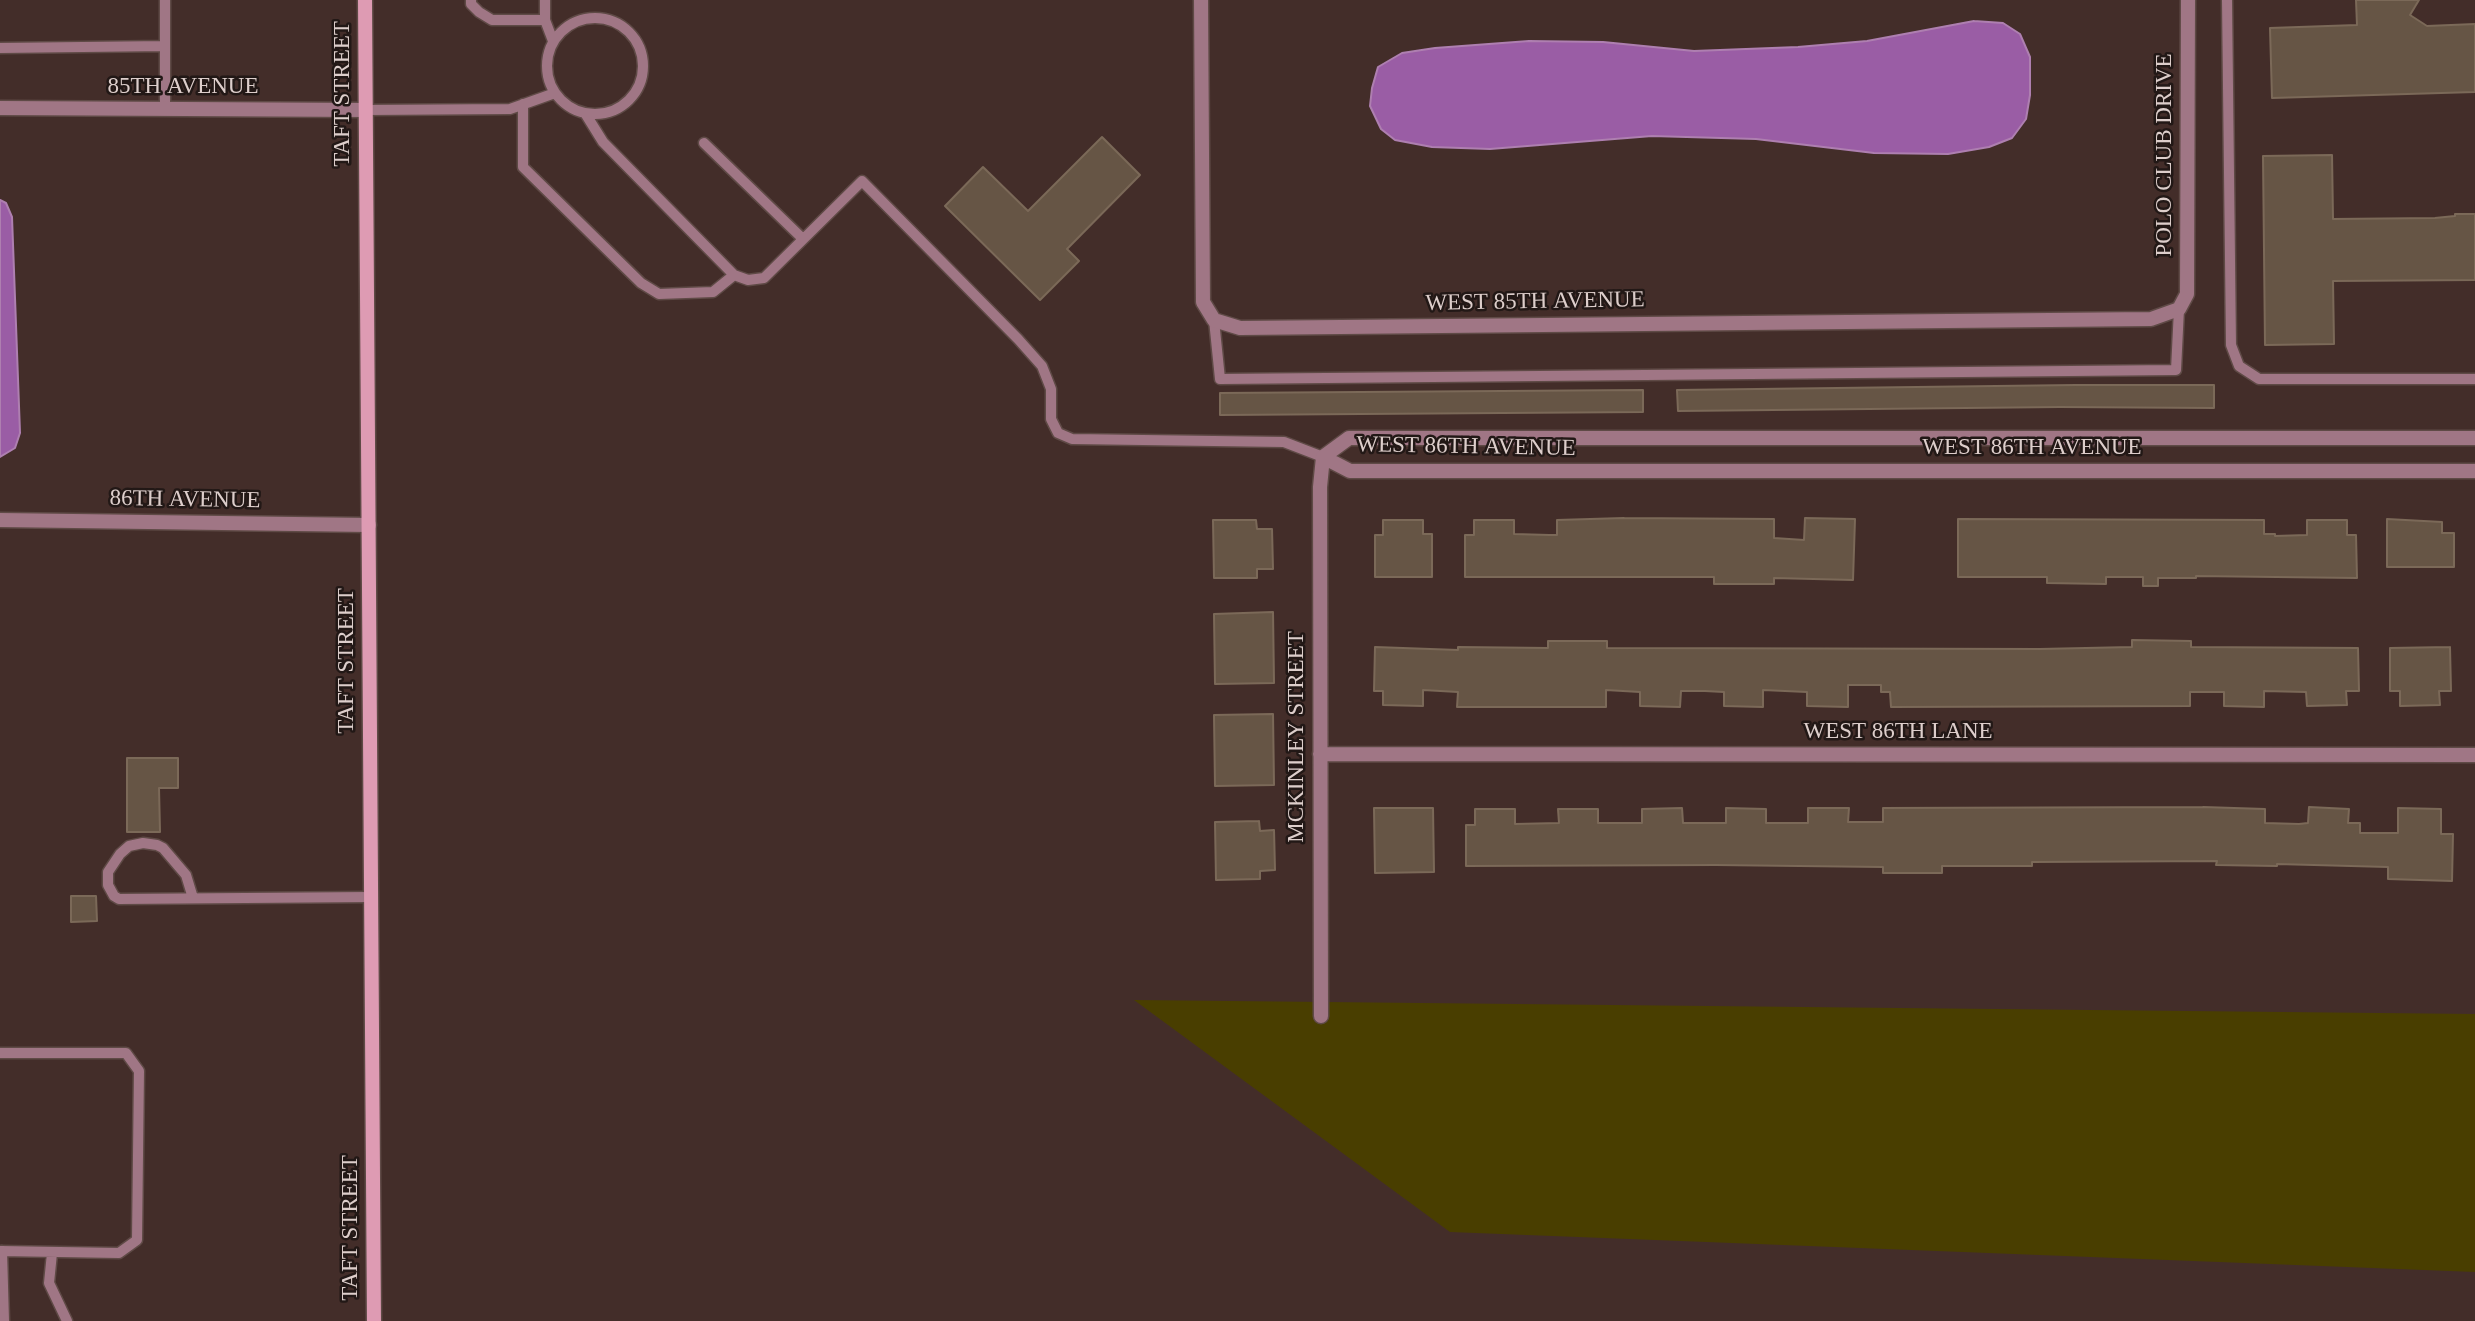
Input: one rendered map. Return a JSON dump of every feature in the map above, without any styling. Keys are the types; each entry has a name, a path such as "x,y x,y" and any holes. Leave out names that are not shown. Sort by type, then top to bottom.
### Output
{"main road":[{"name":"TAFT STREET","path":"365,0 374,1321"}],"street":[{"path":"1201,0 1203,302 1214,320"},
{"name":"POLO CLUB DRIVE","path":"2179,309 2187,294 2188,0"},
{"name":"85TH AVENUE","path":"0,108 366,110"},
{"name":"WEST 85TH AVENUE","path":"1214,320 1240,328 2110,320 2151,319 2179,309"},
{"name":"WEST 86TH AVENUE","path":"2475,438 1349,438 1323,457 1350,471 2475,471"},
{"name":"MCKINLEY STREET","path":"1321,1016 1320,487 1323,457"},
{"name":"86TH AVENUE","path":"0,520 369,525"},
{"name":"WEST 86TH LANE","path":"1320,754 2475,755"}],"lane":[{"path":"165,0 165,110"},
{"path":"471,0 479,12 492,20 545,20"},
{"path":"545,0 545,20 554,41"},
{"path":"2227,0 2231,345 2239,366 2259,379 2475,379"},
{"path":"594,17 624,27 635,39 642,54 643,70 639,86 630,99 617,109 585,113 573,109 555,93 549,81 546,67 548,53 554,41 564,28 578,20 594,17"},
{"path":"0,47 165,46"},
{"path":"366,110 510,109 555,93"},
{"path":"523,104 523,167 641,283 659,294 713,292 734,275"},
{"path":"585,113 603,142 734,275 748,280 764,278 862,181 1042,366 1051,388 1051,419 1058,433 1072,439 1284,442 1323,457"},
{"path":"704,143 803,239"},
{"path":"1214,320 1220,379 2134,371 2176,370 2179,309"},
{"path":"193,898 186,875 163,848 157,845 142,843 129,846 108,872 108,885 119,899 371,897"},
{"path":"0,1054 125,1053 139,1071 137,1240 119,1253 1,1251 4,1321"},
{"path":"52,1253 49,1283 67,1321"}],"shaded area":[{"path":"1974,21 2003,23 2020,34 2030,57 2030,95 2026,119 2012,138 1989,147 1948,154 1874,153 1756,139 1652,136 1490,149 1432,147 1395,140 1381,129 1370,106 1378,67 1402,53 1435,48 1529,41 1603,42 1694,51 1798,47 1867,41"},
{"path":"0,200 6,203 12,217 20,433 15,448 0,457"},
{"path":"1134,1000 2475,1014 2475,1272 1450,1232"}],"building":[{"path":"2356,0 2419,0 2410,15 2427,26 2475,24 2475,92 2272,98 2270,28 2357,25"},
{"path":"1102,137 1140,175 1067,249 1079,261 1040,300 945,206 983,167 1028,211"},
{"path":"2332,155 2333,219 2435,218 2475,214 2475,280 2333,281 2334,344 2265,345 2263,156"},
{"path":"2214,385 2214,408 1678,411 1677,390"},
{"path":"1643,390 1643,412 1220,415 1220,393"},
{"path":"1805,518 1855,519 1853,580 1774,578 1774,584 1714,584 1714,577 1465,577 1465,535 1474,535 1474,520 1514,520 1514,534 1557,535 1557,520 1774,519 1774,538 1804,540"},
{"path":"1958,519 2264,520 2264,534 2275,536 2307,535 2307,520 2347,520 2347,535 2356,535 2357,578 2196,576 2158,578 2158,586 2143,586 2143,577 2106,577 2106,584 2047,583 2047,577 1958,577"},
{"path":"2387,519 2442,522 2442,533 2454,533 2454,567 2387,567"},
{"path":"1213,520 1256,520 1257,529 1272,529 1273,569 1257,569 1257,578 1214,578"},
{"path":"1383,520 1423,520 1423,534 1432,534 1432,577 1375,577 1375,535 1383,535"},
{"path":"1273,612 1274,683 1215,684 1214,614"},
{"path":"2132,640 2191,641 2191,647 2358,648 2359,691 2346,691 2347,705 2307,706 2306,692 2264,691 2264,707 2224,706 2224,692 2190,692 2190,706 1891,707 1890,692 1881,692 1881,685 1848,685 1848,707 1807,706 1807,692 1763,690 1763,707 1724,706 1724,692 1705,691 1681,691 1680,707 1640,706 1640,692 1606,690 1606,707 1457,707 1458,692 1423,690 1423,706 1383,705 1383,691 1374,691 1375,647 1458,650 1458,647 1548,648 1548,641 1607,641 1607,648 2040,649 2132,647"},
{"path":"2450,647 2451,691 2439,691 2440,705 2400,706 2400,691 2390,691 2390,648"},
{"path":"1273,714 1274,785 1215,786 1214,715"},
{"path":"127,758 178,758 178,788 159,788 160,832 127,832"},
{"path":"2309,807 2349,809 2348,823 2360,823 2360,833 2398,833 2398,808 2441,809 2441,834 2453,834 2452,881 2388,879 2388,867 2216,865 2217,861 2032,862 2032,866 1942,866 1942,873 1883,873 1883,867 1466,866 1466,825 1475,825 1475,809 1515,809 1515,824 1559,823 1558,809 1598,809 1598,823 1642,823 1642,809 1682,808 1683,823 1726,823 1726,808 1766,809 1766,823 1808,823 1808,808 1849,808 1848,822 1883,822 1883,808 2265,809 2265,823 2299,824 2308,823"},
{"path":"1374,808 1433,808 1434,872 1375,873"},
{"path":"1259,821 1260,831 1274,830 1275,870 1260,871 1260,879 1216,880 1215,822"},
{"path":"71,896 96,896 97,921 71,922"}]}
